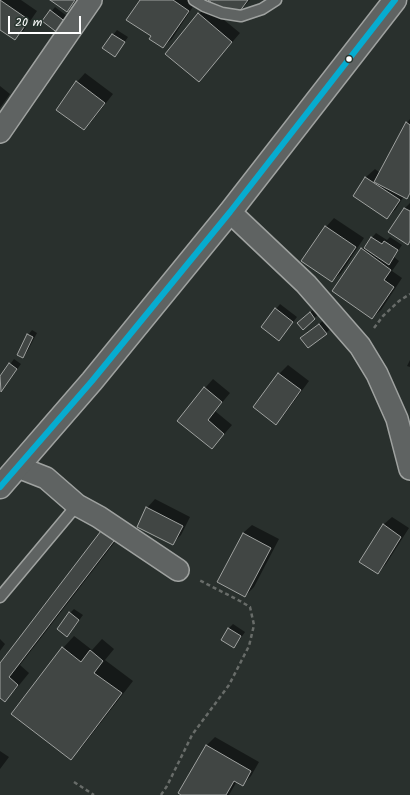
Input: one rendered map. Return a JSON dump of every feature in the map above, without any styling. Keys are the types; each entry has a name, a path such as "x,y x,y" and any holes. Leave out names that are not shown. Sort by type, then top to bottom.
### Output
{"highway":[{"path":"0,487 92,381 230,212 395,0"}],"street":[{"path":"0,132 91,0"},
{"path":"230,212 306,284 360,346 404,422 410,469"},
{"path":"18,467 46,478 77,505 99,517 178,570"}],"lane":[{"path":"194,0 204,6 222,13 242,16 262,9 276,0"},
{"path":"0,597 77,505"}],"path":[{"path":"360,346 382,316 399,301 410,294"},
{"path":"161,795 192,735 229,685 249,646 254,625 250,607 178,570"},
{"path":"74,782 94,795"}],"building":[{"path":"0,0 29,20 15,40 0,30"},
{"path":"50,0 75,0 67,12"},
{"path":"140,0 173,0 189,11 163,48 149,39 151,36 126,20"},
{"path":"208,0 248,0 234,19"},
{"path":"50,10 71,26 63,37 42,21"},
{"path":"198,13 232,42 199,82 165,54"},
{"path":"112,34 125,42 115,57 102,48"},
{"path":"76,81 105,103 84,130 56,110"},
{"path":"406,122 410,125 410,193 407,199 374,182"},
{"path":"365,177 400,200 387,219 353,196"},
{"path":"404,208 410,211 410,241 408,245 388,232"},
{"path":"325,226 356,247 332,282 301,261"},
{"path":"371,237 382,244 384,241 398,250 389,265 364,248"},
{"path":"361,248 391,270 384,280 394,287 372,319 332,291"},
{"path":"275,308 293,322 279,341 261,327"},
{"path":"310,312 315,319 303,330 297,323"},
{"path":"319,324 327,334 308,348 300,338"},
{"path":"27,334 33,337 23,358 17,355"},
{"path":"9,363 17,369 1,392 0,376"},
{"path":"278,373 301,390 276,425 253,407"},
{"path":"204,387 222,402 208,420 224,434 212,449 177,421"},
{"path":"146,507 183,526 173,545 137,527"},
{"path":"383,524 401,537 378,574 359,562"},
{"path":"104,527 117,537 9,677 18,685 5,702 0,698 0,663"},
{"path":"243,533 271,548 245,597 217,582"},
{"path":"69,612 79,620 67,637 57,629"},
{"path":"228,628 241,636 234,648 221,640"},
{"path":"62,647 81,662 90,650 103,661 94,673 122,693 71,760 11,714"},
{"path":"206,745 251,771 243,786 234,781 226,795 181,795 178,793"}],"transit line":[{"path":"0,487 92,381 230,212 395,0"}]}
